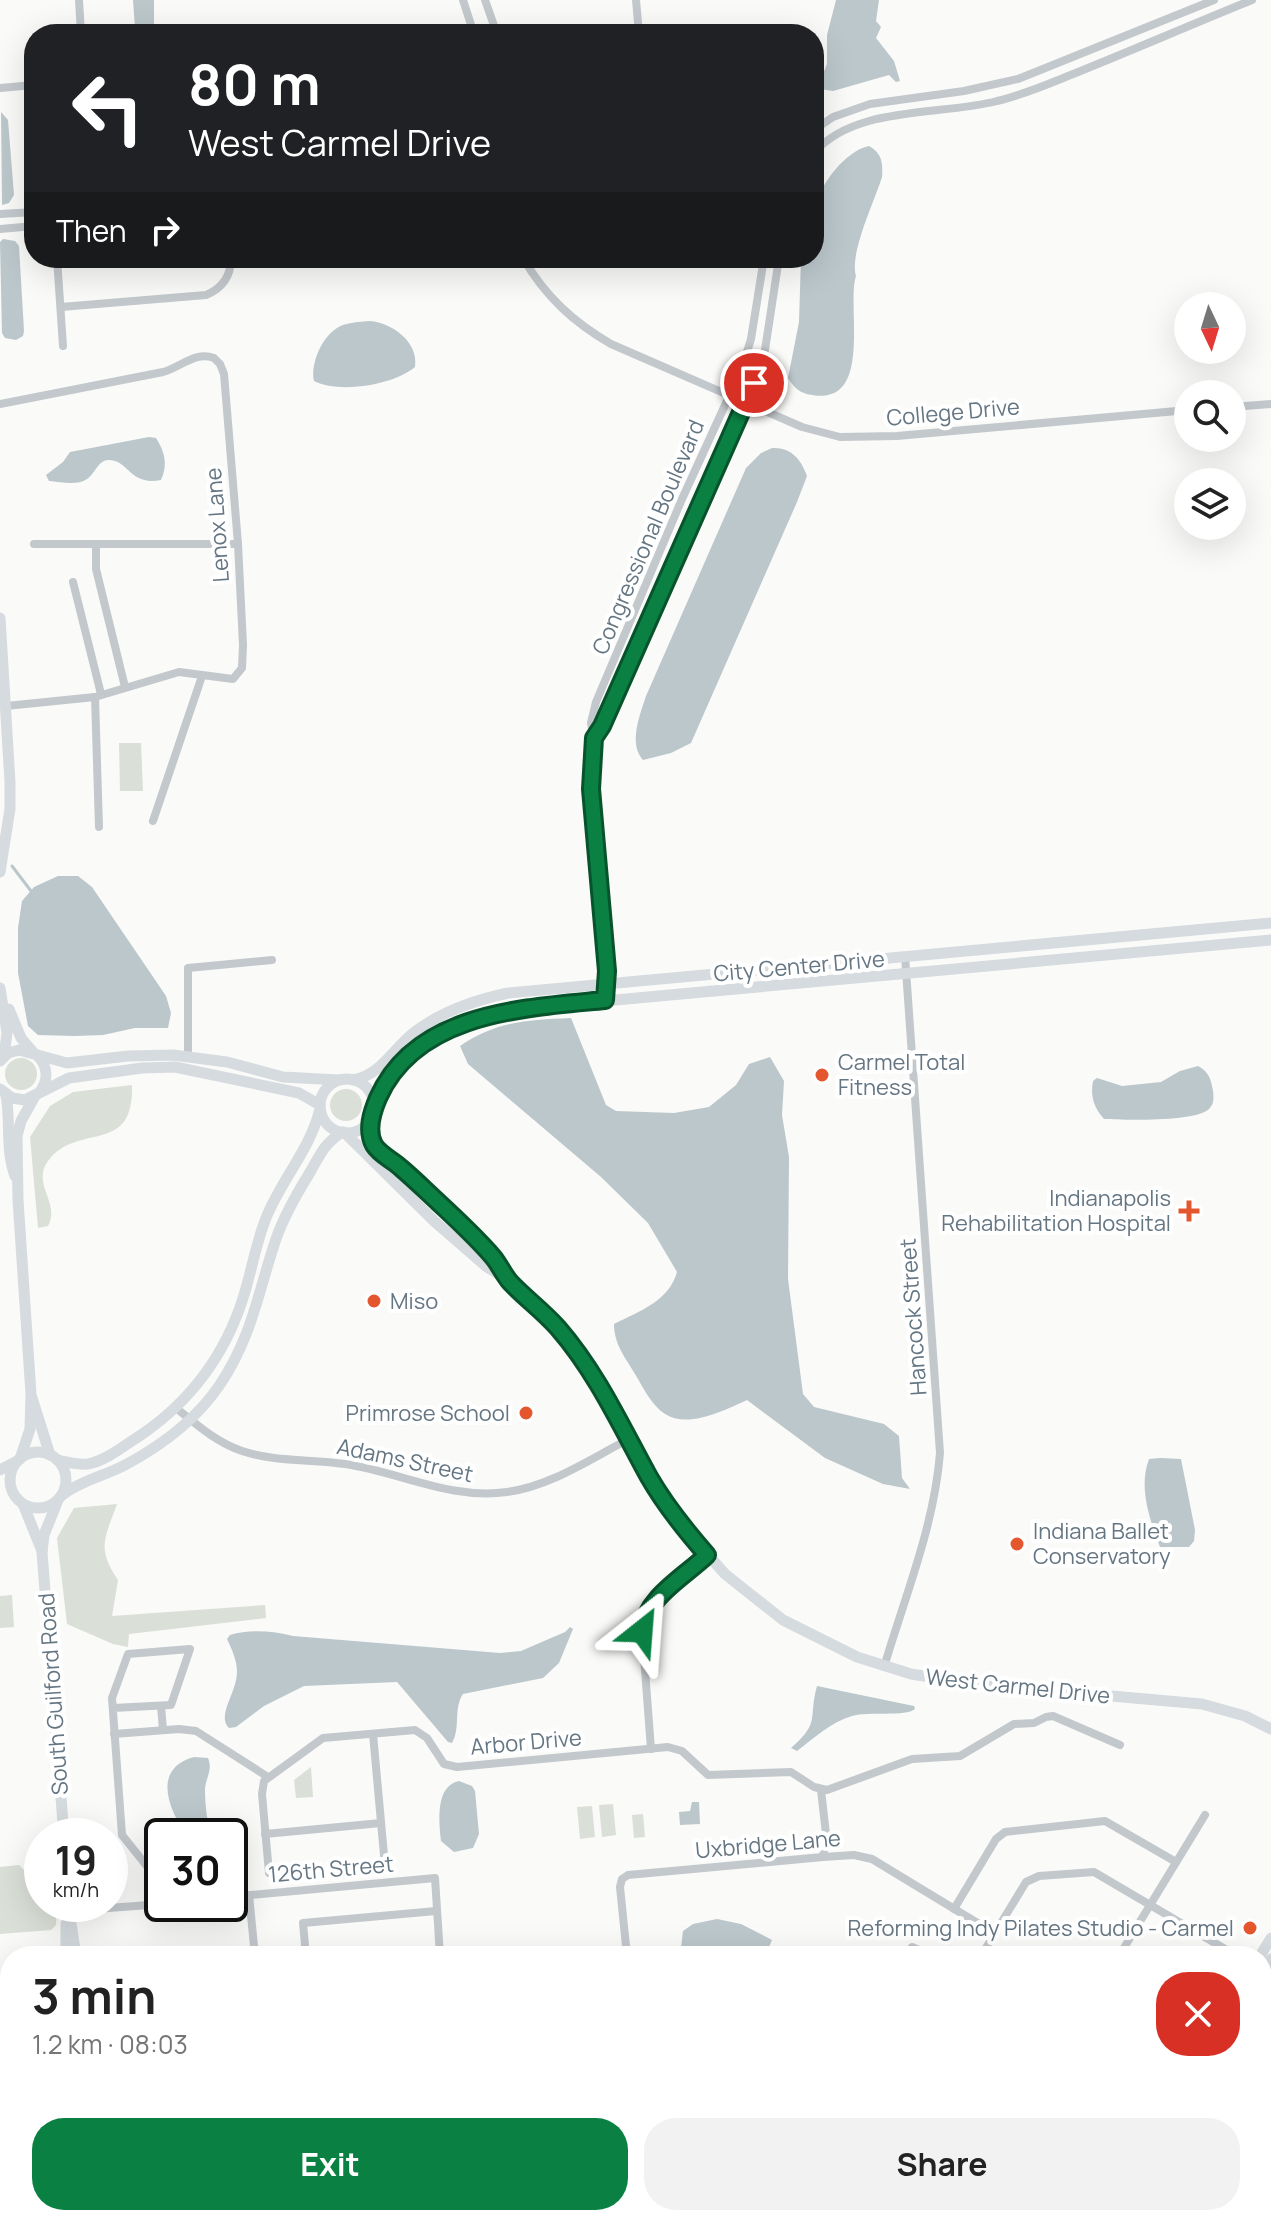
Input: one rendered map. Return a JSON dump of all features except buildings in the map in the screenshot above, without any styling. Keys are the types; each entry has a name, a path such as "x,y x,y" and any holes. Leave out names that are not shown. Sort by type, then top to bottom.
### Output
{"street":[{"path":"79,0 80,24"},
{"path":"463,0 471,24"},
{"path":"485,0 493,24"},
{"path":"636,0 638,24"},
{"path":"824,122 870,104 964,91 1018,79 1214,0"},
{"path":"824,144 870,120 996,102 1252,0"},
{"path":"0,88 24,86"},
{"path":"824,138 827,141"},
{"path":"0,214 24,213"},
{"path":"0,229 24,227"},
{"path":"58,268 63,346"},
{"path":"61,307 206,295 217,290 225,281 230,268"},
{"name":"College Drive","path":"529,268 544,291 571,318 611,344 802,427 855,438 1174,411"},
{"name":"Congressional Boulevard","path":"605,1000 607,971 591,789 594,738 591,723 596,702 682,499 742,368 751,339 762,268"},
{"name":"Congressional Boulevard","path":"594,738 746,404 765,350 777,268"},
{"name":"Lenox Lane","path":"0,404 163,372 197,356 214,358 220,364 224,374 238,544 242,668 233,679 179,672 98,696 6,706"},
{"path":"1246,406 1271,404"},
{"path":"34,544 238,544"},
{"path":"96,544 96,569 125,687"},
{"path":"73,582 98,696 99,827"},
{"path":"0,618 10,809 0,872"},
{"path":"153,821 202,676"},
{"name":"City Center Drive","path":"353,1080 374,1072 405,1039 420,1028 461,1007 508,993 1271,923"},
{"name":"City Center Drive","path":"373,1110 385,1082 405,1058 456,1027 517,1009 1271,940"},
{"name":"Hancock Street","path":"884,1667 930,1520 937,1490 940,1453 905,956"},
{"path":"188,1056 188,968 272,960"},
{"path":"1,991 7,1033 2,1059"},
{"path":"1,991 21,1038 44,1064 46,1073 44,1085 18,1128 18,1184 31,1394 30,1429 10,1477 11,1488 20,1501"},
{"path":"0,1026 3,1010"},
{"path":"2,1059 19,1050 67,1063 128,1056 188,1056 237,1064 289,1078 353,1080 370,1092 373,1110 364,1126 352,1132 343,1132 326,1123 320,1107 299,1093 175,1067 126,1069 69,1078 36,1095 18,1100 2,1092"},
{"path":"0,1470 35,1453 82,1464 97,1462 156,1425 202,1380 229,1336 276,1195 309,1142 324,1091 339,1080"},
{"path":"2,1092 9,1109 8,1147 18,1184"},
{"name":"West Carmel Drive","path":"373,1110 371,1134 376,1148 401,1167 482,1244 507,1279"},
{"path":"0,1492 33,1508 44,1508 84,1480 126,1464 190,1419 218,1388 235,1361 252,1325 277,1236 289,1208 323,1147 343,1132"},
{"name":"West Carmel Drive","path":"343,1132 434,1221 487,1267 507,1279 556,1325 603,1391 651,1480 707,1555 742,1589 783,1620 819,1640 884,1667 948,1681 1202,1704 1245,1716 1271,1729"},
{"path":"31,1394 54,1458 65,1474 66,1485 60,1497"},
{"name":"Adams Street","path":"176,1408 215,1438 263,1457 347,1464 473,1494 527,1488 566,1472 629,1439"},
{"name":"South Guilford Road","path":"60,1497 44,1535 42,1552 63,1818"},
{"name":"South Guilford Road","path":"20,1501 42,1552"},
{"path":"651,1749 642,1631 644,1618 654,1602 707,1555"},
{"path":"113,1708 171,1705 190,1649 128,1654 112,1698 123,1837 144,1863"},
{"path":"161,1706 163,1730"},
{"path":"823,1857 826,1834 821,1790 833,1789 912,1759 960,1756 1014,1724 1034,1723 1046,1717 1053,1716 1120,1745"},
{"name":"Arbor Drive","path":"268,1777 323,1738 415,1730 427,1738 444,1764 457,1767 677,1749 708,1775 791,1772 821,1790"},
{"path":"114,1734 196,1731 268,1777 262,1794 269,1873"},
{"path":"373,1734 385,1866"},
{"path":"1125,1946 1205,1815"},
{"path":"954,1909 1001,1834 1105,1821 1176,1862"},
{"path":"265,1834 381,1823"},
{"name":"Uxbridge Lane","path":"626,1946 620,1887 622,1879 634,1874 854,1855 872,1859 994,1933"},
{"path":"987,1946 1016,1895 1033,1877 1098,1872 1221,1946"},
{"name":"126th Street","path":"249,1895 435,1878 436,1911"},
{"path":"249,1895 254,1946"},
{"path":"305,1946 303,1923 436,1911 439,1946"},
{"path":"66,1946 67,1922"},
{"path":"70,1922 74,1946"}],"shaded area":[{"path":"133,0 154,0 154,24 135,24"},
{"path":"836,0 879,0 876,21 881,27 876,38 894,61 900,81 896,82 889,75 833,91 824,90 827,35"},
{"path":"1,112 8,120 14,195 9,203 2,205"},
{"path":"869,146 877,152 881,159 882,177 856,254 851,370 844,385 831,394 812,395 798,390 788,378 799,322 801,268 824,268 824,186 843,161"},
{"path":"3,239 15,241 19,246 24,331 23,336 16,340 5,338 2,333 0,242"},
{"path":"370,321 402,335 413,350 415,367 394,379 366,386 337,387 314,381 316,359 322,344 332,332 345,325"},
{"path":"156,438 163,453 165,464 161,480 143,480 122,464 110,460 100,464 90,476 79,482 49,481 46,475 70,452"},
{"path":"772,448 790,452 805,470 807,476 797,502 691,743 671,753 643,760 636,746 636,737 646,696 746,468 761,453"},
{"path":"119,743 141,743 143,791 120,791"},
{"path":"58,876 78,876 92,887 166,996 171,1013 168,1028 135,1028 103,1035 75,1036 38,1035 28,1026 18,973 18,928 22,901 34,887"},
{"path":"571,1018 606,1105 616,1111 674,1113 709,1107 736,1085 749,1064 770,1057 784,1081 782,1115 789,1157 788,1279 803,1394 814,1407 884,1424 899,1436 902,1478 910,1489 883,1484 825,1458 747,1400 706,1416 684,1420 665,1414 651,1401 621,1350 614,1324 660,1298 677,1272 648,1223 601,1177 468,1064 460,1046 487,1031 513,1023"},
{"path":"21,1058 32,1063 37,1074 32,1085 21,1090 10,1085 5,1074 10,1063"},
{"path":"1198,1066 1209,1076 1213,1094 1212,1105 1202,1113 1159,1119 1104,1119 1094,1102 1092,1086 1097,1078 1122,1086 1161,1082 1180,1071"},
{"path":"132,1085 130,1107 124,1122 114,1130 60,1149 48,1161 43,1177 51,1218 48,1226 38,1228 30,1137 50,1106 73,1092"},
{"path":"346,1089 357,1094 362,1105 357,1116 346,1121 335,1116 330,1105 335,1094"},
{"path":"1149,1459 1181,1459 1195,1530 1194,1541 1189,1547 1160,1547 1153,1526 1145,1492 1146,1470"},
{"path":"117,1504 105,1543 107,1559 118,1580 112,1616 265,1605 266,1618 129,1634 128,1647 113,1644 67,1624 57,1538 74,1508"},
{"path":"12,1595 14,1627 0,1628 0,1596"},
{"path":"570,1627 573,1629 559,1663 543,1678 463,1694 452,1743 397,1682 304,1686 264,1706 236,1727 229,1728 226,1723 226,1710 237,1672 227,1639 230,1635 270,1632 500,1653 521,1651"},
{"path":"817,1686 914,1706 915,1709 904,1713 859,1715 844,1719 797,1751 791,1748 810,1726"},
{"path":"194,1757 208,1758 210,1770 205,1795 207,1818 176,1818 174,1814 168,1780 181,1763"},
{"path":"311,1767 313,1797 296,1798 294,1780"},
{"path":"459,1781 472,1786 475,1791 479,1834 473,1848 454,1852 441,1841 439,1815 446,1790"},
{"path":"692,1802 699,1802 700,1824 680,1825 679,1812 690,1811"},
{"path":"613,1804 616,1835 602,1837 599,1805"},
{"path":"592,1806 595,1837 580,1839 577,1807"},
{"path":"643,1814 645,1837 634,1838 632,1815"},
{"path":"19,1865 24,1870 24,1922 56,1922 51,1930 0,1934 0,1867"},
{"path":"717,1919 741,1924 772,1940 769,1946 681,1946 683,1931 693,1924"}],"waterway":[{"path":"12,866 31,891"}],"place":[{"name":"Carmel Total Fitness","path":"822,1075"},
{"name":"Indianapolis Rehabilitation Hospital","path":"1189,1211"},
{"name":"Miso","path":"374,1301"},
{"name":"Primrose School","path":"526,1413"},
{"name":"Indiana Ballet Conservatory","path":"1017,1544"},
{"name":"Reforming Indy Pilates Studio - Carmel","path":"1250,1928"}],"route":[{"path":"642,1631 647,1610 707,1555 651,1480 603,1391 556,1325 507,1279 482,1244 401,1167 379,1151 370,1130 373,1108 391,1073 409,1055 431,1040 471,1021 505,1011 605,1000 607,971 591,789 590,765 594,738 754,383"}]}
